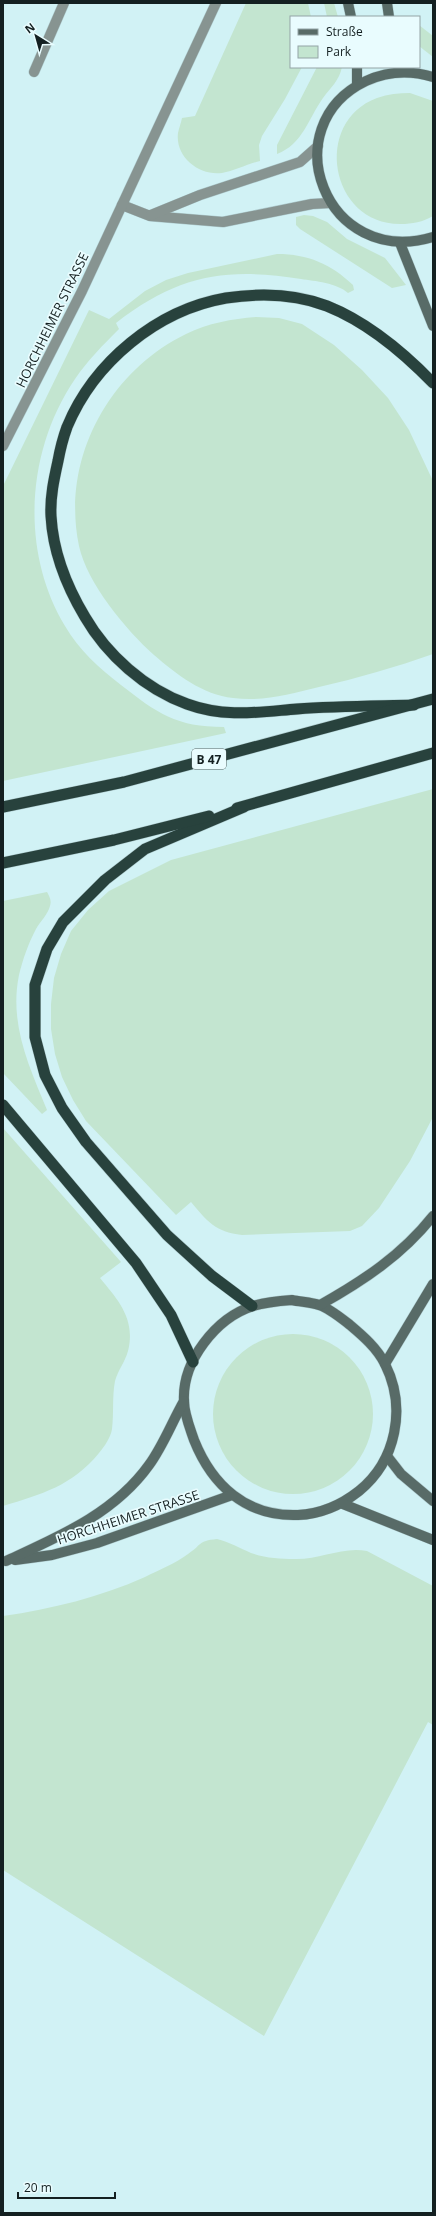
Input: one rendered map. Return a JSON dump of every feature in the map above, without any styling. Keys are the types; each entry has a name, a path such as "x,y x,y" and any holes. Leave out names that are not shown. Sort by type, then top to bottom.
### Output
{"highway":[{"path":"414,705 298,709 257,714 224,712 188,705 155,689 132,672 109,649 91,628 71,594 58,556 55,540 51,517 52,487 66,429 79,401 96,377 120,352 147,330 175,314 206,302 259,295 289,297 328,306 375,332 394,347 433,383"},
{"name":"B 47","path":"3,807 124,782 433,699"},
{"path":"3,863 114,840 244,807 433,753"},
{"path":"244,807 144,849 105,880 63,922 47,949 36,985 35,1037 45,1075 62,1108 86,1142 167,1235 212,1276 252,1306"},
{"path":"3,1105 136,1262 171,1315 193,1362"}],"main road":[{"path":"348,3 351,16"},
{"path":"386,3 389,16"},
{"path":"357,68 357,85"},
{"path":"433,77 416,70 384,75 357,85 342,96 331,111 323,128 318,146 319,176 330,203 353,227 383,241 400,243 417,242 433,237"},
{"path":"400,243 433,326"},
{"path":"320,1305 370,1276 402,1251 433,1216"},
{"path":"385,1364 433,1284"},
{"path":"292,1300 320,1305 358,1331 373,1346 385,1364 394,1386 397,1409 395,1433 388,1456 371,1481 343,1504 315,1514 280,1515 263,1511 232,1495 216,1480 204,1463 188,1425 184,1401 186,1382 193,1362 208,1338 222,1324 252,1306 272,1301 292,1300"},
{"name":"HORCHHEIMER STRASSE","path":"5,1561 81,1524 115,1502 133,1485 149,1465 184,1401"},
{"path":"388,1456 401,1474 433,1501"},
{"name":"HORCHHEIMER STRASSE","path":"5,1561 52,1555 97,1543 232,1495"},
{"path":"343,1504 433,1540"}],"lane":[{"path":"34,72 64,3"},
{"name":"HORCHHEIMER STRASSE","path":"3,446 82,291 216,3"},
{"path":"150,216 200,195 300,162 318,146"},
{"path":"122,205 150,216 222,222 312,204 330,203"}],"green space":[{"path":"246,3 308,3 311,16 290,16 290,68 301,68 285,99 262,136 259,145 260,161 222,173 213,173 197,168 185,157 180,150 178,142 178,131 182,118 195,116"},
{"path":"324,3 334,3 338,16 327,16"},
{"path":"420,26 433,36 433,57 420,47"},
{"path":"316,68 342,68 337,80 323,98 299,137 286,150 277,154 277,145"},
{"path":"410,93 433,101 433,216 425,220 409,224 401,224 377,220 358,208 345,191 338,170 337,149 343,128 356,110 377,98 394,94"},
{"path":"304,215 313,216 327,222 347,239 385,258 406,285 392,288 300,229 296,225 296,217"},
{"path":"277,254 288,254 309,258 327,266 336,271 353,285 354,290 348,293 338,287 326,283 274,275 249,274 203,278 160,294 116,323 119,329 96,353 75,379 59,407 46,437 38,469 35,501 35,534 41,566 50,597 71,635 90,658 105,672 157,711 180,721 207,726 224,727 226,733 3,781 3,486 89,310 109,319 145,291 166,280 188,273"},
{"path":"256,317 279,318 302,324 334,345 362,370 388,398 409,430 433,481 433,654 377,672 298,692 276,697 244,699 211,693 190,682 154,655 132,633 109,605 90,575 83,560 79,546 75,514 77,482 84,451 96,422 113,395 134,371 158,350 194,330 220,322"},
{"path":"433,789 433,1117 410,1161 379,1208 362,1226 350,1231 242,1235 233,1234 212,1224 191,1202 176,1215 86,1121 73,1100 62,1077 55,1054 51,1029 51,1004 54,978 61,954 71,931 88,910 109,891 171,860"},
{"path":"47,892 51,904 28,946 19,975 17,993 17,1011 22,1044 47,1110 42,1114 3,1073 3,901"},
{"path":"3,1128 121,1262 100,1278 119,1302 124,1311 130,1329 130,1340 127,1355 115,1381 113,1423 111,1432 101,1451 78,1474 67,1481 43,1493 3,1506"},
{"path":"293,1334 324,1340 344,1352 355,1363 367,1383 373,1414 367,1445 355,1465 344,1476 324,1488 293,1494 262,1488 242,1476 231,1465 219,1445 213,1414 219,1383 231,1363 242,1352 262,1340"},
{"path":"217,1539 230,1543 256,1555 289,1559 303,1559 349,1550 367,1551 433,1586 433,1725 428,1722 264,2036 3,1870 3,1616 58,1606 111,1591 145,1577 173,1563 188,1554 203,1542"}]}
